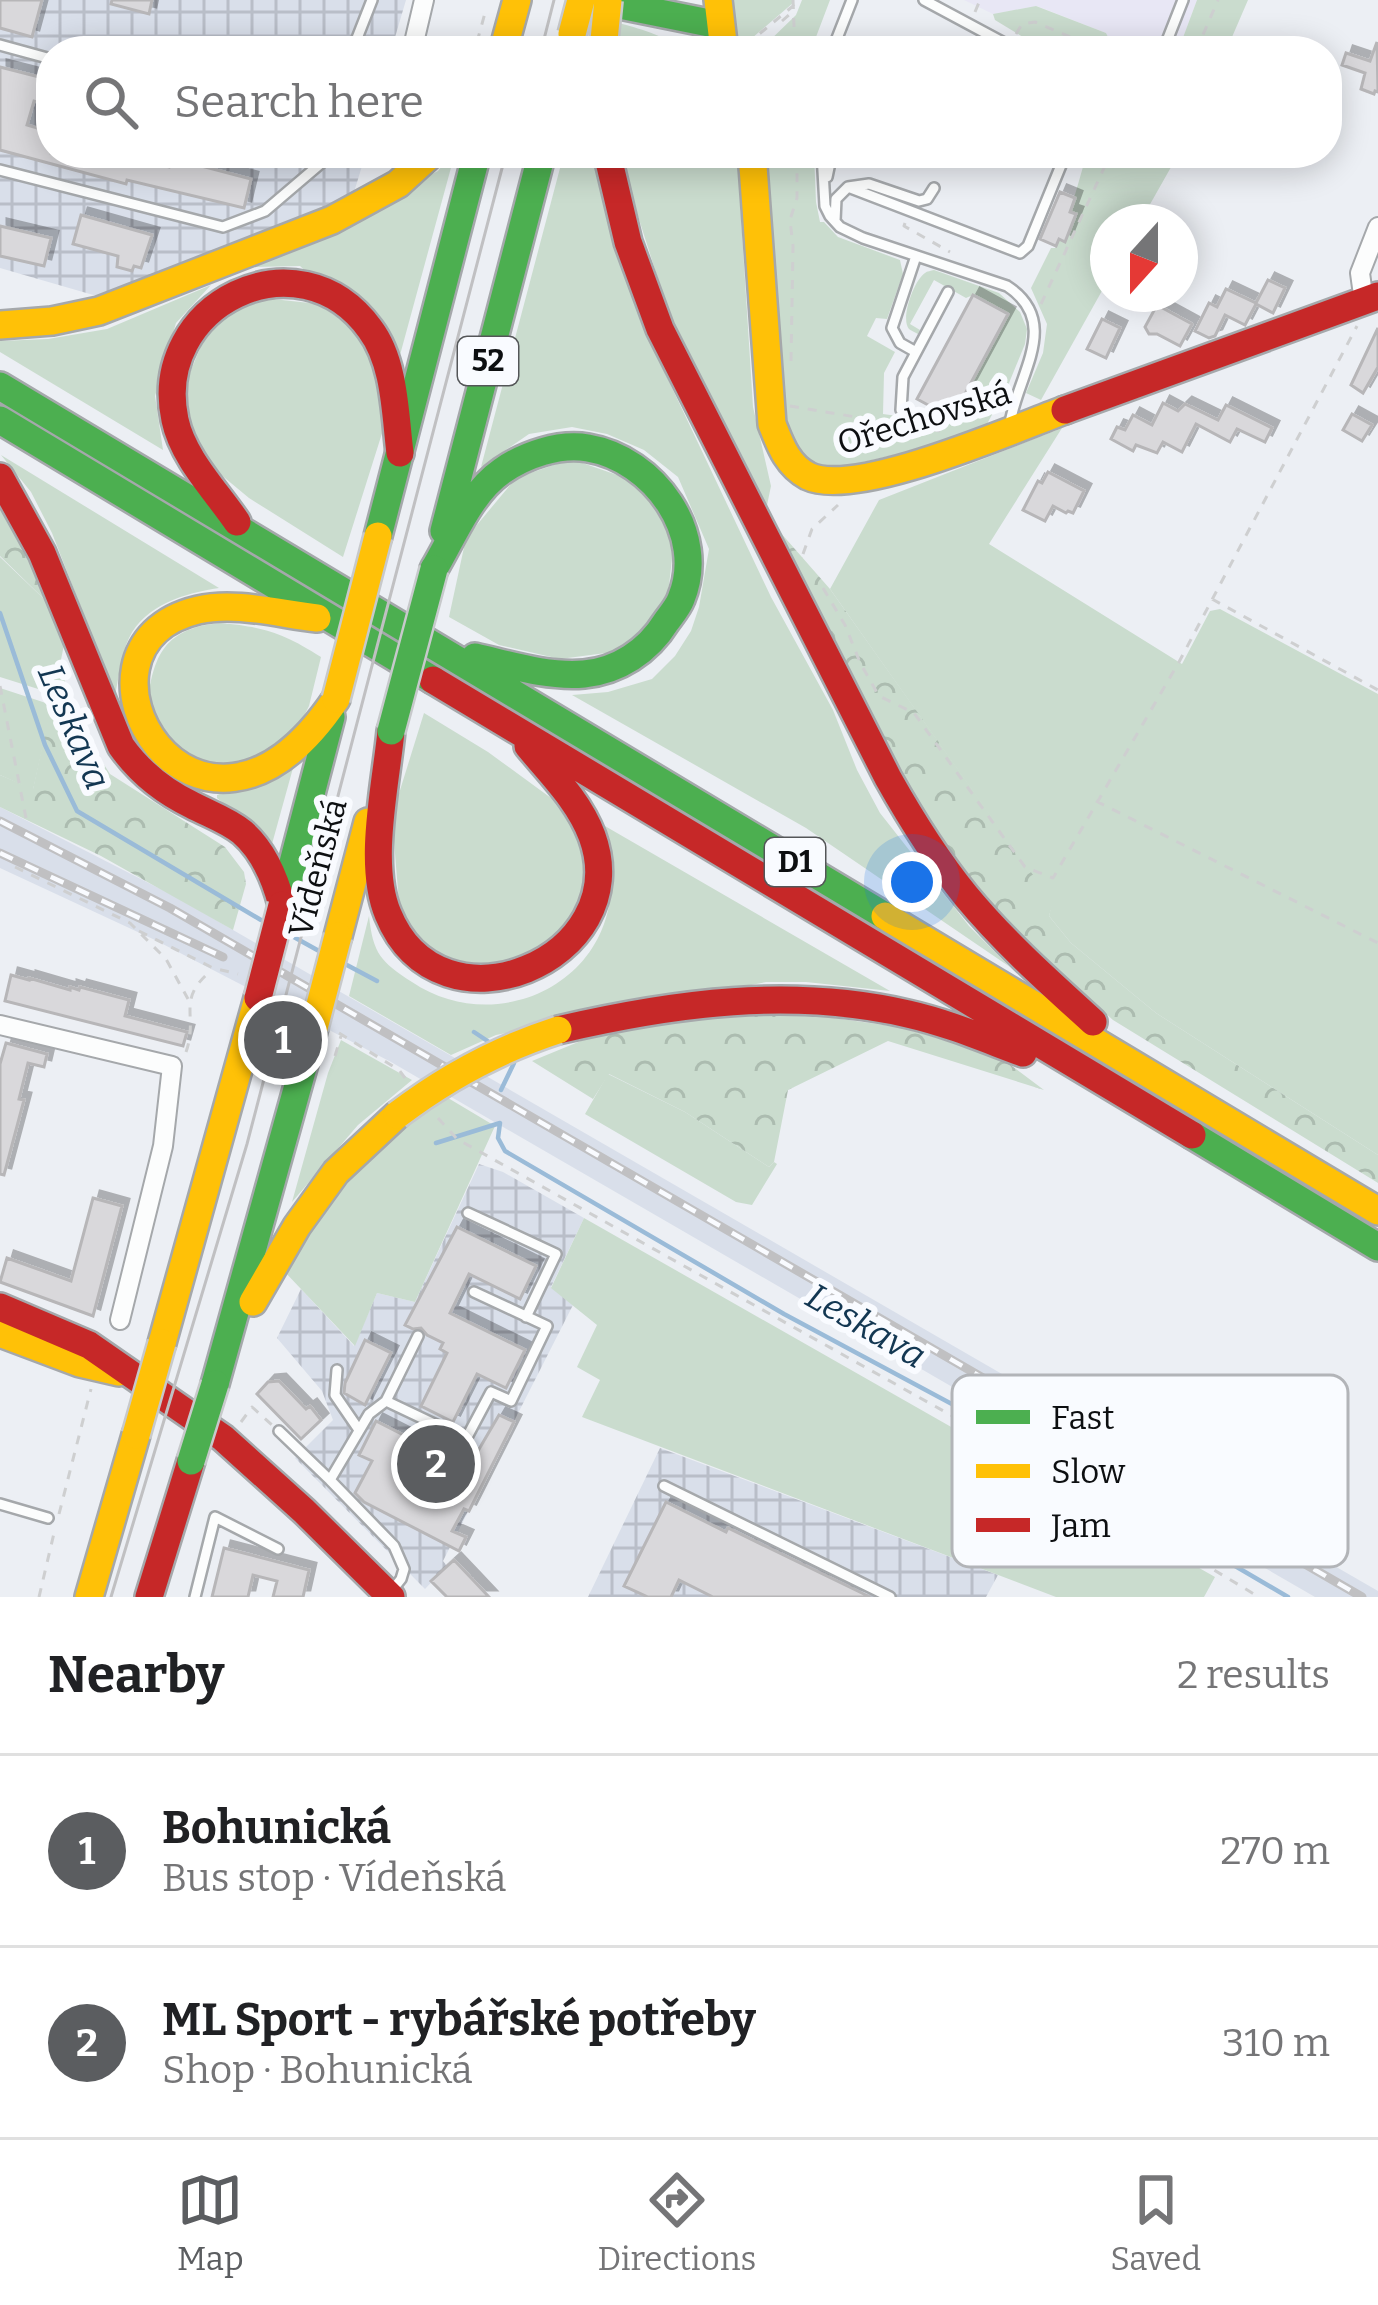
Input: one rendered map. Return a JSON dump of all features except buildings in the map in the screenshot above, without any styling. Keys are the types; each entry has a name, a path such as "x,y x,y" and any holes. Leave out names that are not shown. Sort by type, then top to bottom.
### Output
{"main road":[{"path":"572,36 581,0"},
{"path":"595,0 727,31"},
{"path":"605,36 608,0"},
{"path":"0,326 98,311 332,220 398,184 416,168"},
{"name":"Vídeňská","path":"89,1597 258,998 473,168"},
{"name":"Vídeňská","path":"149,1597 331,1032 338,937 538,168"},
{"path":"610,168 631,256 660,328 905,808 941,863 1006,941 1153,1077"},
{"name":"Ořechovská","path":"753,168 772,424 776,440 795,469 818,481 837,483 884,474 1373,302"},
{"path":"244,531 186,445 175,419 172,392 175,365 190,330 204,313 234,293 258,284 296,283 321,289 354,308 382,352 400,453"},
{"name":"D1","path":"0,386 1378,1211"},
{"name":"D1","path":"0,420 1378,1247"},
{"path":"434,569 492,479 519,460 560,447 614,454 653,478 674,505 688,552 685,585 673,616 652,642 614,667 563,675 438,648"},
{"path":"0,477 42,553 129,758 157,786 247,836 272,874 282,905"},
{"path":"332,621 222,607 182,615 158,631 141,652 132,692 137,719 161,753 196,774 224,779 252,776 286,756 314,730 336,699"},
{"path":"391,731 380,876 390,920 404,942 428,962 458,976 482,980 532,970 562,951 586,918 597,877 595,849 586,824 515,729"},
{"path":"218,1374 278,1259 336,1172 397,1115 439,1084 484,1058 558,1030 653,1008 731,999 844,1003 911,1015 973,1035 1139,1104"},
{"path":"0,1307 104,1354 223,1438 390,1596"},
{"path":"0,1333 80,1363 129,1375"}],"street":[{"path":"416,36 424,0"},
{"path":"1373,302 1360,273 1378,226"},
{"path":"0,1025 172,1066 163,1146 120,1320"}],"lane":[{"path":"358,36 372,0"},
{"path":"838,36 852,0"},
{"path":"924,0 991,36"},
{"path":"1169,36 1184,0"},
{"path":"0,45 36,55"},
{"path":"0,170 223,227 265,211 315,168"},
{"path":"823,168 827,212 852,234 1007,286 1027,301 1036,337 1013,402 1008,432"},
{"path":"824,192 829,168"},
{"path":"848,187 1021,253 1060,168"},
{"path":"836,223 836,199 848,187 869,184 919,201 927,199 934,188"},
{"path":"916,256 892,328 900,343 916,352"},
{"path":"901,410 903,376 948,292"},
{"path":"468,1213 556,1255 526,1317"},
{"path":"386,1401 466,1438 491,1392 511,1401 547,1327 474,1292"},
{"path":"330,1480 368,1414 386,1401 418,1336"},
{"path":"337,1370 335,1395 359,1430"},
{"path":"279,1431 394,1546 404,1569 390,1596"},
{"path":"664,1486 890,1597"},
{"path":"0,1504 48,1518"},
{"path":"195,1597 215,1517 278,1549"}],"path":[{"path":"488,0 502,35"},
{"path":"1202,36 1218,0"},
{"path":"727,31 793,7"},
{"path":"783,22 793,7"},
{"path":"1015,35 1022,24 1035,22 1068,36"},
{"path":"791,359 790,220 797,198 797,168"},
{"path":"1041,304 1104,168"},
{"path":"909,211 904,226 951,253"},
{"path":"814,574 879,696 914,713 1025,867 1053,878 1179,662 1373,302"},
{"path":"802,553 812,529 841,503 837,483"},
{"path":"1213,599 1378,690"},
{"path":"0,686 26,818"},
{"path":"1096,801 1378,943"},
{"path":"16,867 130,923 166,959 188,999 192,1031 187,1051 172,1066"},
{"path":"139,931 213,968 238,974"},
{"path":"188,999 213,968"},
{"path":"331,1070 331,1032 399,1070"},
{"path":"454,1137 952,1416"},
{"path":"39,1597 92,1386"},
{"path":"240,1423 252,1407 279,1431"},
{"path":"1209,1567 1259,1597"}],"shaded area":[{"path":"0,0 406,0 395,36 36,36 36,168 361,168 351,202 114,301 0,268"},
{"path":"964,0 1197,0 1184,36 1108,36 1037,6 993,14"},
{"path":"0,807 176,897 1004,1375 952,1375 952,1387 391,1062 155,940 0,868"},
{"path":"479,1164 503,1172 584,1218 551,1287 573,1305 443,1561 447,1566 425,1589 295,1458 333,1420 322,1391 277,1338 301,1289 354,1346 377,1293 415,1302"},
{"path":"660,1448 952,1558 952,1567 977,1567 998,1575 986,1597 588,1597"},
{"path":"1263,1567 1336,1567 1378,1591 1378,1597 1315,1597"}],"green space":[{"path":"730,0 793,0 754,36 735,36"},
{"path":"802,0 830,0 816,36 774,36 796,15"},
{"path":"1197,0 1248,0 1232,36 1184,36"},
{"path":"1036,6 1108,36 1021,36 993,14"},
{"path":"615,22 659,36 614,36"},
{"path":"451,168 400,355 300,266 250,267"},
{"path":"560,168 600,168 646,333 771,597 833,710 857,770 880,813 969,926 1010,967 806,828 572,695 608,692 652,679 691,631 709,549 678,477 644,450 607,434 572,427 529,434 481,467"},
{"path":"623,168 738,168 753,407 771,486 765,515 684,361"},
{"path":"764,168 815,168 820,222 838,237 900,260 903,274 887,319 876,318 867,336 895,352 884,373 883,414 955,424 973,395 967,390 1008,315 934,280 910,324 920,330 918,334 912,331 907,324 907,309 926,272 934,270 999,293 1020,312 1027,329 1009,383 987,424 967,438 833,469 808,461 793,445 782,416"},
{"path":"1083,168 1171,168 1150,204 1090,204 1090,312 1041,400 1026,393 1043,353 1047,324 1031,288 1051,248 1059,239 1066,241 1076,215 1070,212"},
{"path":"211,285 176,323 155,396 163,450 0,352 0,341 107,329"},
{"path":"254,297 319,304 370,341 384,427 343,557 249,498 208,464 187,433 184,387 208,329"},
{"path":"1062,428 989,544 1182,664 1210,611 1220,609 1378,694 1378,1155 1156,1013 1071,943 1049,916 1052,903 830,589 879,500"},
{"path":"1,455 219,588 180,597 145,617 126,645 115,695 52,533 31,492"},
{"path":"571,459 646,485 674,541 667,603 621,651 560,659 499,645 449,617 466,538 516,478"},
{"path":"0,489 45,600 0,556"},
{"path":"765,515 830,589 1053,903 1049,916 1071,943 1156,1013 1378,1155 1378,1183 1113,1020 1005,925 925,824"},
{"path":"0,557 45,600 67,630 54,694 0,677"},
{"path":"220,623 273,632 321,657 309,706 295,734 251,771 183,766 146,712 163,650 184,632"},
{"path":"60,664 77,722 110,774 225,847 244,872 246,884 233,930 101,856 0,807 0,775 33,789"},
{"path":"0,688 52,705 33,790 0,775"},
{"path":"424,713 551,798 582,840 586,887 552,954 465,971 401,928 392,816"},
{"path":"293,768 272,844 217,798 217,795"},
{"path":"598,822 890,991 766,982 496,1035 451,1055 349,996 369,916 373,940 386,962 444,998 477,1004 510,1002 542,992 569,975 591,951 605,920 612,860"},
{"path":"785,1011 898,1027 996,1054 1044,1090 888,1041 788,1090 774,1162 769,1167 685,1112 609,1074 593,1099 532,1061 588,1038 667,1021"},
{"path":"341,1040 412,1080 358,1125 292,1202 328,1073"},
{"path":"608,1074 685,1112 769,1167 777,1164 752,1205 736,1202 585,1114"},
{"path":"443,1095 495,1126 415,1302 377,1293 355,1346 283,1270 340,1185"},
{"path":"584,1218 952,1427 952,1558 582,1417 600,1380 577,1367 597,1325 551,1288"},
{"path":"977,1567 1197,1567 1215,1577 1204,1597 1056,1597"}],"waterway":[{"name":"Leskava","path":"0,613 45,745 77,811 261,920"},
{"name":"Leskava","path":"292,936 319,951"},
{"name":"Leskava","path":"345,964 377,981"},
{"name":"Leskava","path":"474,1032 489,1042"},
{"name":"Leskava","path":"501,1090 514,1063"},
{"name":"Leskava","path":"436,1143 500,1123 498,1138 505,1151 784,1314 952,1404"},
{"name":"Leskava","path":"1237,1567 1288,1597"}],"tram line":[{"path":"545,36 554,0"},
{"path":"111,1597 247,1144 502,168"}],"railway":[{"path":"0,821 170,908 978,1375"},
{"path":"0,853 223,957"},
{"path":"1310,1567 1362,1597"}],"traffic: fast":[{"path":"595,0 719,25"},
{"path":"378,536 473,168"},
{"path":"444,531 538,168"},
{"path":"0,386 885,916"},
{"path":"0,420 433,680"},
{"path":"434,569 463,516 491,480 521,460 554,449 588,448 634,467 654,483 681,526 687,550 681,599 659,632 631,658 609,669 570,674 475,657"},
{"path":"391,731 434,569"},
{"path":"282,905 331,717"},
{"path":"215,1384 314,1028"},
{"path":"1192,1135 1378,1247"},
{"path":"191,1461 215,1384"}],"traffic: slow":[{"path":"507,36 517,0"},
{"path":"572,34 581,0"},
{"path":"604,36 608,0"},
{"path":"718,0 722,36"},
{"path":"0,325 99,311 332,220 398,184 416,168"},
{"path":"753,168 772,424 785,453 801,471 830,481 896,470 1065,410"},
{"path":"336,699 378,536"},
{"path":"317,618 242,608 198,610 154,633 135,668 138,709 158,746 191,771 234,777 284,756 336,699"},
{"path":"338,936 368,822"},
{"path":"885,916 1378,1211"},
{"path":"314,1028 338,936"},
{"path":"162,1343 258,998"},
{"path":"397,1115 474,1065 558,1030"},
{"path":"253,1302 297,1226 336,1172 397,1115"},
{"path":"0,1333 119,1372"},
{"path":"136,1435 162,1343"},
{"path":"89,1597 136,1435"}],"traffic: jam":[{"path":"611,168 628,242 660,329 888,778 966,896 1011,946 1093,1022"},
{"path":"237,522 185,448 175,420 173,379 185,343 207,314 237,294 271,284 306,286 340,300 370,329 385,357 400,453"},
{"path":"1065,410 1378,296"},
{"path":"0,477 42,553 121,746 162,787 250,839 268,866 282,905"},
{"path":"433,680 1192,1135"},
{"path":"391,731 378,848 388,914 414,952 448,973 487,978 526,969 561,948 586,918 598,880 592,836 580,811 528,746"},
{"path":"258,998 282,905"},
{"path":"558,1030 689,1006 820,1001 923,1018 1023,1053"},
{"path":"0,1307 89,1345 223,1438 391,1597"},
{"path":"149,1597 191,1461"}],"place":[{"name":"Bohunická","path":"283,1040"},
{"name":"ML Sport - rybářské potřeby","path":"436,1464"}]}
